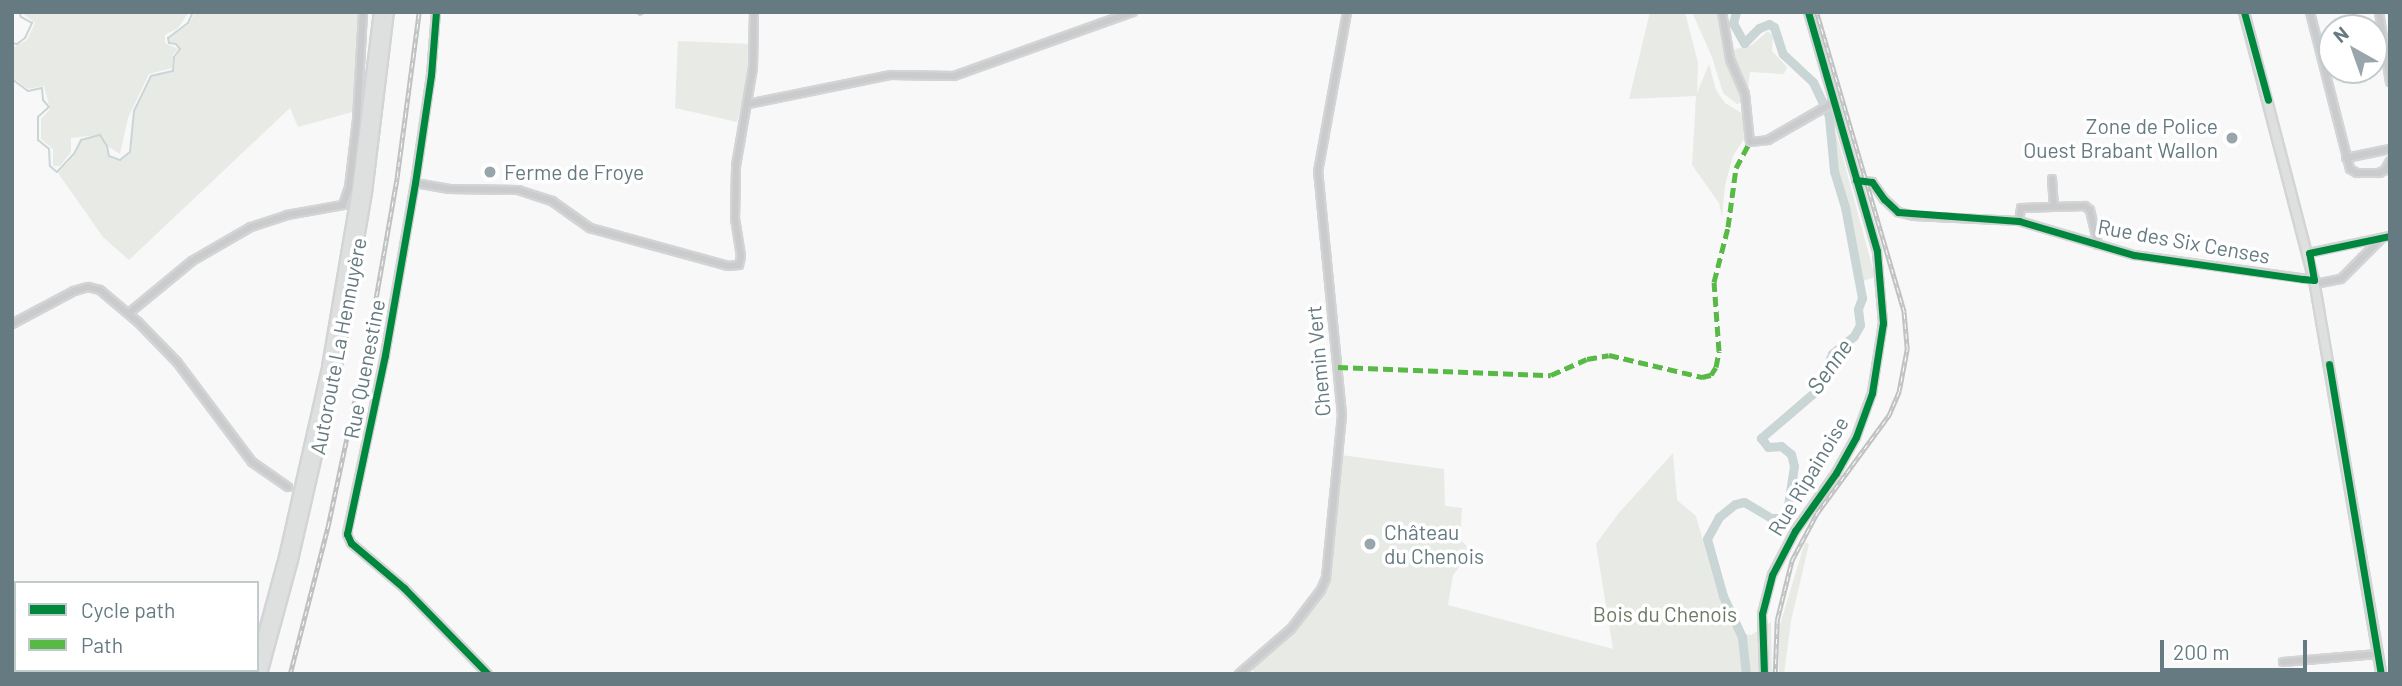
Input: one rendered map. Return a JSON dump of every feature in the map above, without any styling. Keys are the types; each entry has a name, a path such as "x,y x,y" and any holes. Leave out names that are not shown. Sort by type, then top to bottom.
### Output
{"highway":[{"name":"Autoroute La Hennuyère","path":"259,653 285,557 328,367 358,190 380,12"},
{"name":"Autoroute La Hennuyère","path":"261,674 292,560 336,368 366,193 388,12"}],"main road":[{"path":"2245,12 2315,282 2381,674"}],"street":[{"path":"129,313 192,261 251,227 287,215 343,205 349,188 357,120 363,12"},
{"name":"Rue Quenestine","path":"436,12 432,75 415,184 385,355 348,537 414,597 488,674"},
{"path":"415,184 518,190 548,199 590,228 734,267 741,262 734,220 734,185 753,68 754,12"},
{"path":"748,104 891,75 954,76 1133,12"},
{"name":"Chemin Vert","path":"1239,674 1291,629 1321,590 1326,578 1342,415 1318,172 1347,12"},
{"path":"1721,12 1730,59 1745,94 1749,142 1768,141 1831,104"},
{"name":"Rue Ripainoise","path":"1764,674 1762,614 1772,575 1795,531 1848,453 1865,413 1878,369 1883,324 1880,273 1856,180 1831,104 1808,12"},
{"path":"2310,12 2346,158 2353,172 2381,172 2390,161"},
{"path":"2379,12 2390,82"},
{"path":"2346,158 2390,149"},
{"path":"2052,179 2054,206"},
{"name":"Rue des Six Censes","path":"1856,180 1872,181 1884,200 1898,212 1914,216 2019,221 2134,255 2315,282"},
{"path":"2019,221 2021,208 2089,208 2098,245"},
{"path":"2309,253 2390,236"},
{"path":"2315,282 2341,279 2381,239"},
{"path":"12,324 59,298 88,287 100,290 129,313 189,375 251,462 288,487"},
{"path":"2283,662 2378,654"}],"green space":[{"path":"21,12 189,12 178,28 165,35 165,43 178,49 173,55 172,68 149,74 128,118 120,154 109,147 99,135 71,138 71,152 60,166 53,166 53,149 41,139 41,119 50,109 44,86 28,89 12,77 12,48 27,40 35,23"},
{"path":"195,12 361,12 356,111 298,127 290,108 129,260 103,237 58,173 75,155 81,140 99,135 107,145 109,157 120,161 131,152 134,112 152,77 174,71 175,58 181,49 177,43 169,42 169,38 189,24"},
{"path":"1650,12 1685,12 1698,63 1697,93 1709,64 1716,90 1725,103 1743,114 1744,139 1733,156 1725,185 1722,218 1719,203 1692,165 1696,96 1629,99"},
{"path":"1692,12 1719,12 1743,102 1737,104 1723,93 1712,57"},
{"path":"1768,31 1773,36 1772,51 1787,67 1784,74 1750,72 1748,89 1732,50 1752,45"},
{"path":"678,41 751,44 750,68 737,122 675,108"},
{"path":"1836,132 1875,277 1860,282 1836,172"},
{"name":"Bois du Chenois","path":"1673,453 1677,500 1696,516 1718,594 1736,633 1751,635 1771,622 1772,674 1256,674 1251,669 1288,638 1321,598 1327,586 1341,455 1444,469 1445,506 1462,508 1460,540 1466,545 1468,556 1453,575 1448,605 1613,649 1596,544 1618,514"},
{"path":"1805,542 1809,544 1791,621 1784,674 1779,674 1779,628"}],"waterway":[{"path":"12,43 17,44 25,38 32,23 21,17 19,12"},
{"path":"12,79 28,91 42,88 43,100 49,107 38,117 38,140 49,149 50,166 57,172 74,154 81,140 100,135 107,146 109,156 120,160 130,152 134,111 151,76 173,71 174,57 180,49 176,44 169,43 168,38 188,23 193,12"},
{"path":"635,12 640,15 646,12"},
{"name":"Senne","path":"1736,12 1733,23 1744,43 1759,28 1769,24 1774,27 1783,54 1813,82 1829,117 1834,171 1845,207 1862,298 1858,309 1860,325 1854,336 1832,354 1817,390 1761,438 1768,447 1781,446 1791,454 1794,466 1787,512 1780,518 1771,518 1744,502 1735,504 1719,517 1707,539 1723,596 1742,637 1746,674"}],"railway":[{"path":"290,674 328,526 373,315 397,177 419,12"},
{"path":"1775,674 1777,620 1792,560 1817,513 1889,415 1899,391 1907,349 1904,312 1816,12"}],"marked path":[{"path":"1338,367 1551,375 1587,359 1609,355 1702,377 1711,375 1716,367 1719,351 1714,282 1728,227 1736,168 1750,142"}],"cycle path":[{"path":"436,12 431,75 415,183 385,355 347,534 351,543 404,588 488,674"},
{"path":"1764,674 1762,614 1772,575 1795,531 1836,473 1856,437 1872,393 1883,323 1877,251 1808,12"},
{"path":"2244,12 2268,100"},
{"path":"1856,180 1872,182 1898,212 2019,221 2134,255 2303,279 2314,280 2309,253 2390,236"},
{"path":"2329,364 2381,674"}],"place":[{"name":"Zone de Police Ouest Brabant Wallon","path":"2232,138"},
{"name":"Ferme de Froye","path":"490,172"},
{"name":"Château du Chenois","path":"1370,544"}]}
